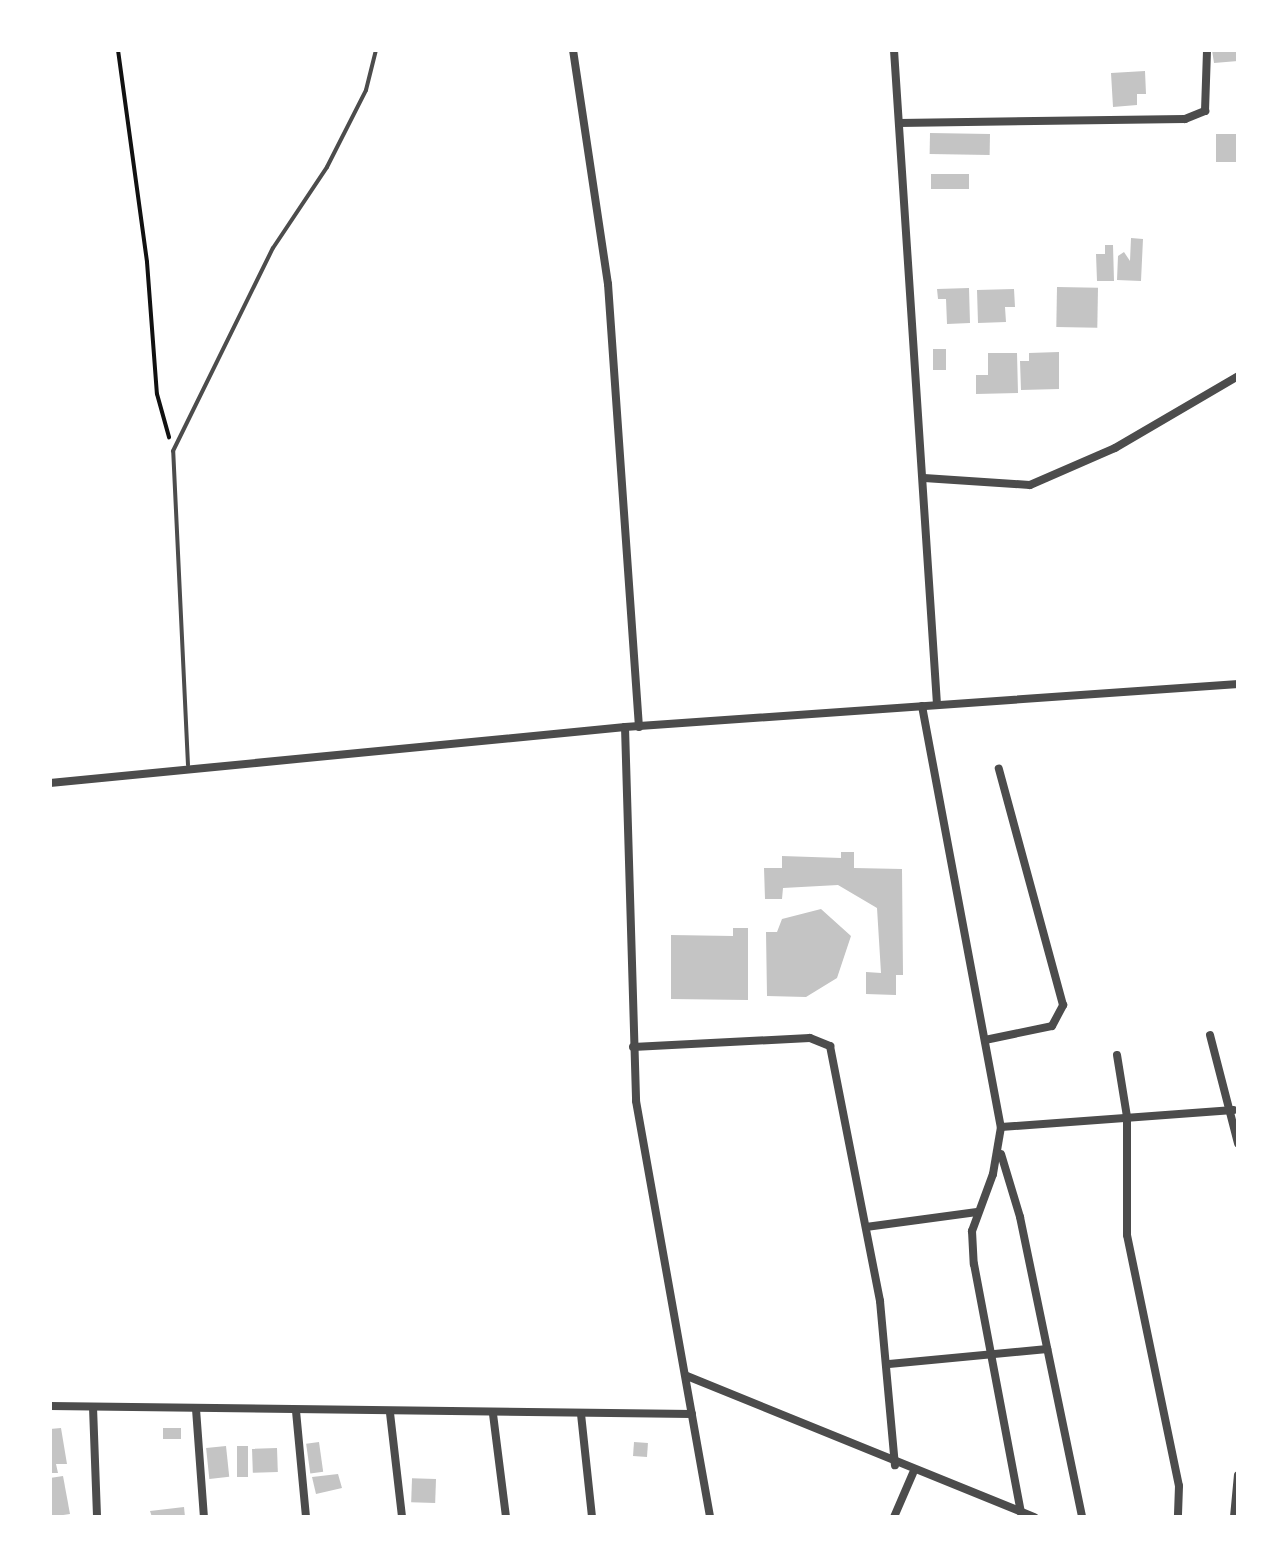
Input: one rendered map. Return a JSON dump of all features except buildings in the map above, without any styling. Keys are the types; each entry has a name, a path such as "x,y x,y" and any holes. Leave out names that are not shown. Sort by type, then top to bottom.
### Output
{"street":[{"path":"573,50 608,284 639,726"},
{"path":"894,50 938,705"},
{"path":"899,123 1185,119 1205,111 1207,50"},
{"path":"924,478 1030,485 1115,448 1238,376"},
{"path":"50,783 188,765 639,726 1238,684"},
{"path":"922,706 1001,1127 999,1150 977,1212 974,1264 1022,1513"},
{"path":"625,728 636,1101 688,1376 710,1517"},
{"path":"985,1040 1052,1026 1063,1005 999,769"},
{"path":"1210,1034 1233,1110 1238,1143"},
{"path":"634,1047 822,1038 830,1046 889,1364 895,1465"},
{"path":"1118,1055 1127,1118 1127,1235 1179,1486 1178,1517"},
{"path":"1001,1127 1233,1110"},
{"path":"999,1150 1048,1349 1082,1517"},
{"path":"866,1227 977,1212"},
{"path":"889,1364 1048,1349"},
{"path":"688,1376 1010,1513 1034,1517"},
{"path":"50,1406 692,1414"},
{"path":"92,1407 97,1517"},
{"path":"196,1409 204,1517"},
{"path":"296,1412 306,1517"},
{"path":"390,1413 402,1517"},
{"path":"493,1414 506,1517"},
{"path":"581,1414 592,1517"},
{"path":"894,1517 913,1473"},
{"path":"1234,1517 1238,1475"}],"lane":[{"path":"188,765 173,452 272,248 350,121 376,50"},
{"path":"50,539 50,572"}],"path":[{"path":"118,50 147,262 157,394 173,452"}]}
